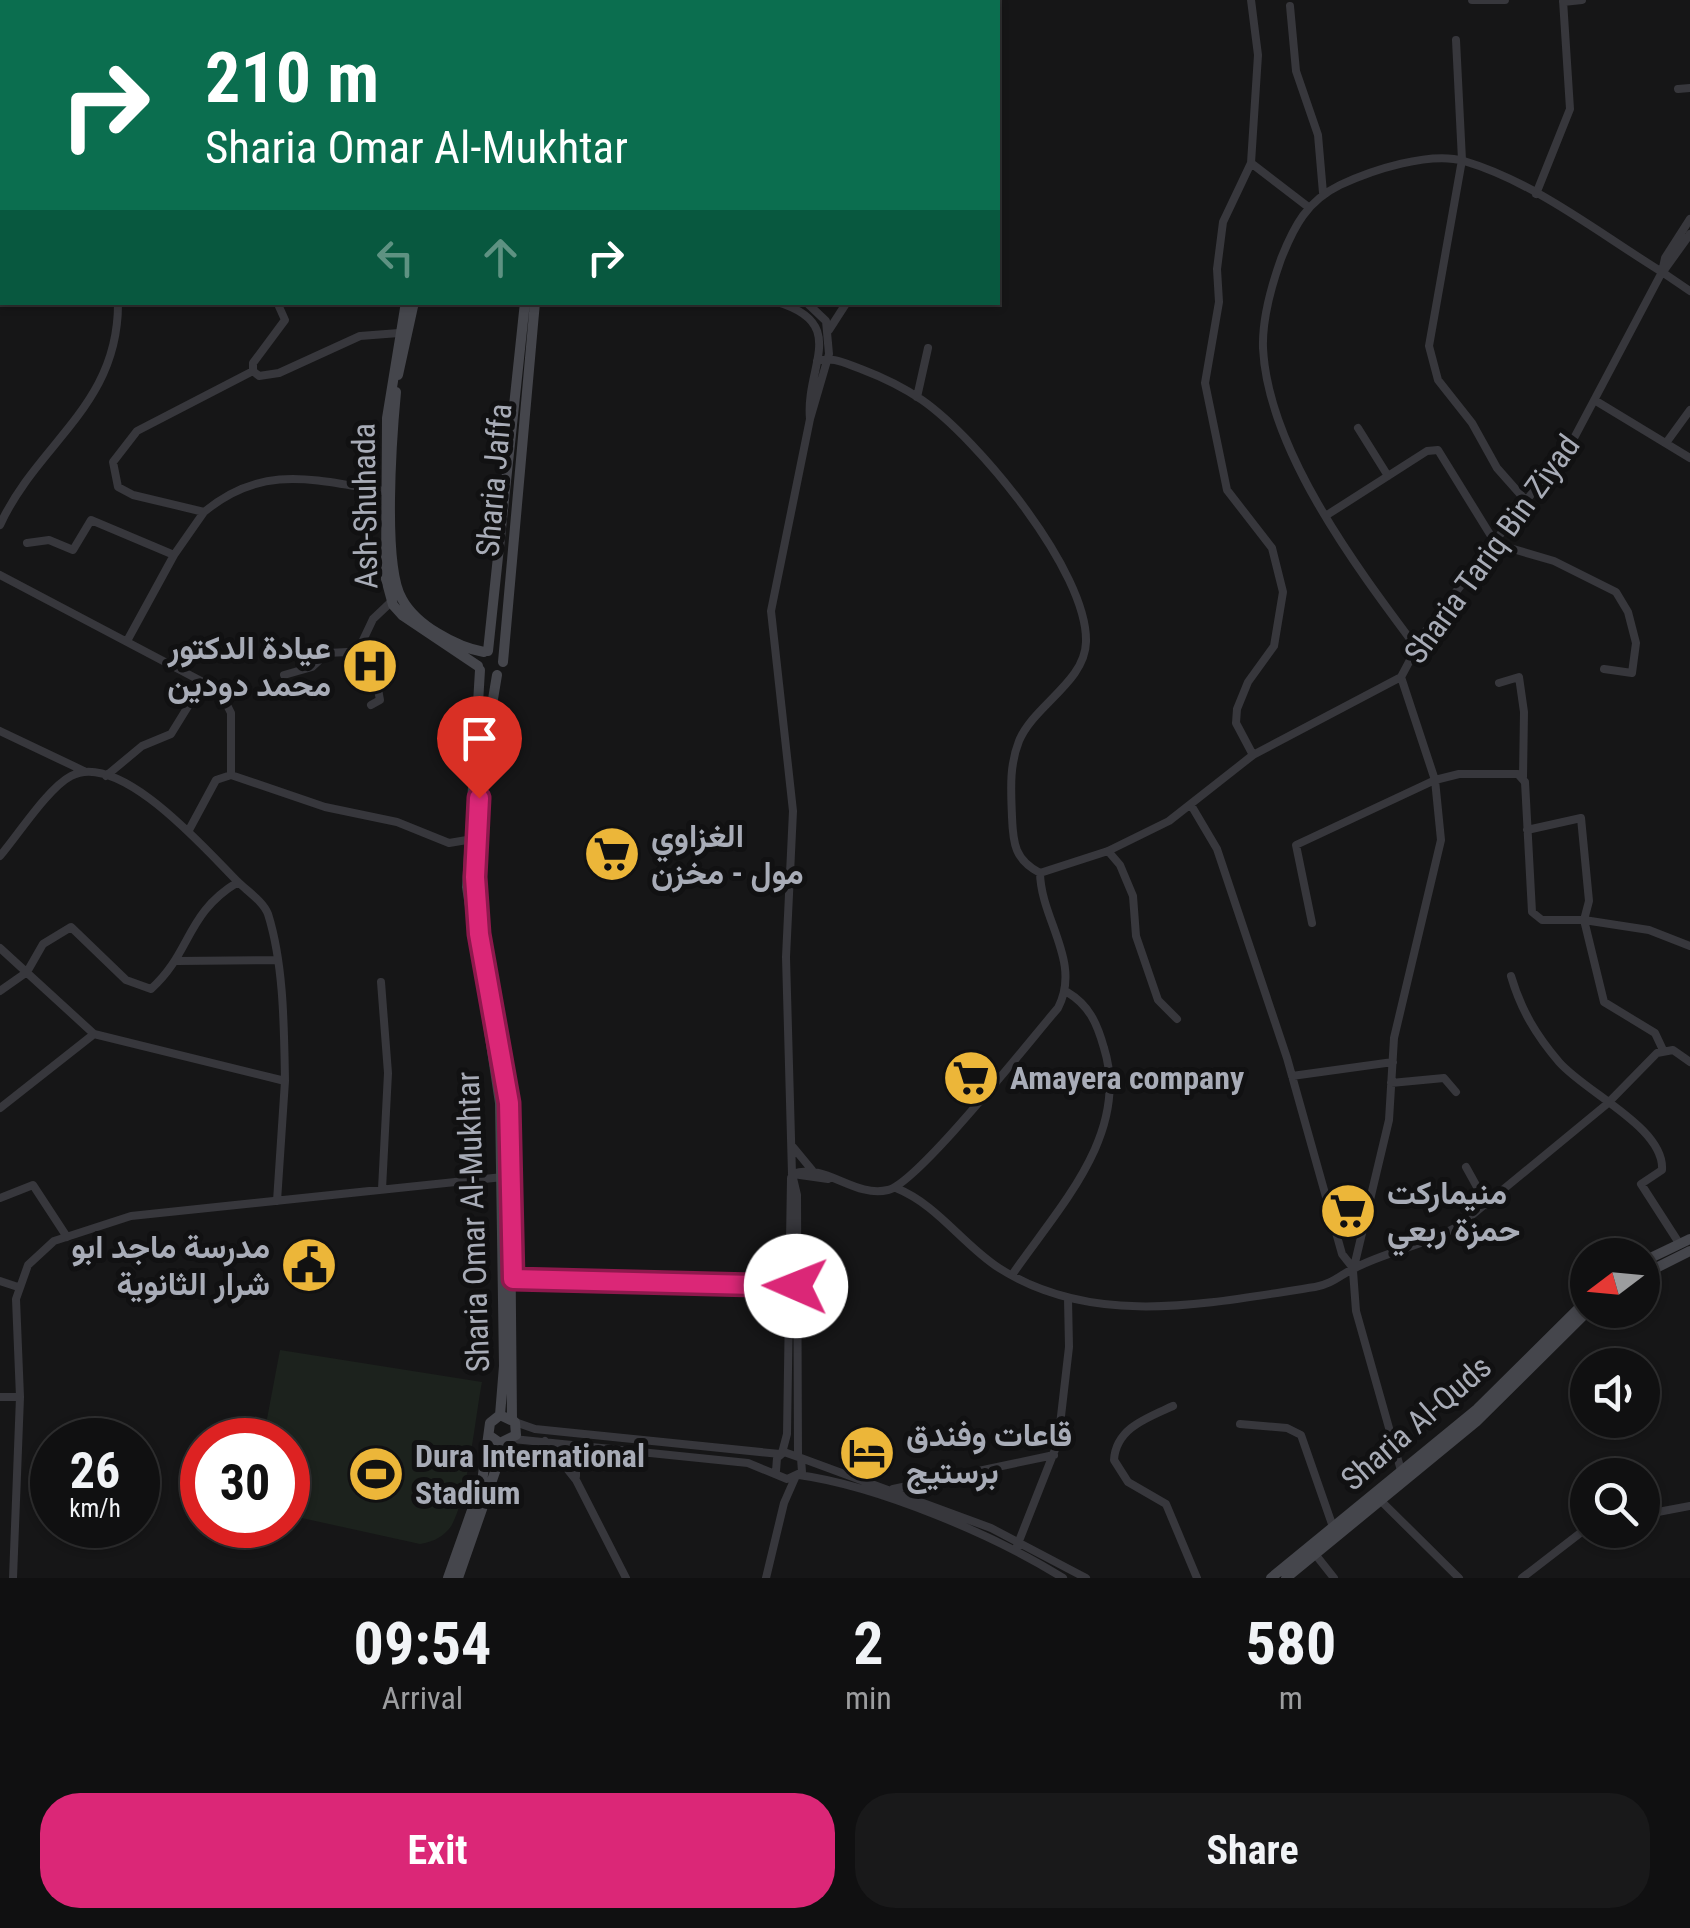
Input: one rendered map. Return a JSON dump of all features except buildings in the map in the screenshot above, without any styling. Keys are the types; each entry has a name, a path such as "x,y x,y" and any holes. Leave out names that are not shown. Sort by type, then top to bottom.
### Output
{"main road":[{"name":"Sharia Jaffa","path":"479,668 486,652 525,305"},
{"name":"Sharia Jaffa","path":"504,662 535,305"},
{"name":"Ash-Shuhada","path":"408,310 399,333 386,418 386,580 392,601 418,628 496,675"},
{"name":"Ash-Shuhada","path":"408,310 394,420 396,588 416,617 468,650 500,654 504,662"},
{"path":"496,675 504,662"},
{"name":"Sharia Omar Al-Mukhtar","path":"479,668 467,840 470,929 496,1076 508,1177"},
{"name":"Sharia Omar Al-Mukhtar","path":"496,675 483,759 475,877 479,934 509,1103 509,1441"},
{"path":"1660,1253 1684,1241"},
{"path":"1660,1266 1690,1251"},
{"name":"Sharia Al-Quds","path":"1403,1477 1570,1316"},
{"name":"Sharia Al-Quds","path":"1286,1578 1377,1498 1476,1422 1571,1328"},
{"path":"448,1578 482,1482 490,1423 509,1419"},
{"path":"458,1578 509,1441 490,1436"},
{"name":"Sharia Al-Quds","path":"1271,1578 1332,1527 1377,1498"}],"street":[{"path":"1250,0 1258,55 1251,164 1224,222 1217,269 1219,302 1206,383 1227,490 1272,548 1282,592 1274,646 1248,682 1237,709 1236,723 1252,755"},
{"path":"1472,0 1505,0"},
{"path":"1536,194 1570,109 1563,1 1582,0"},
{"path":"1290,6 1296,70 1318,135 1323,193"},
{"path":"1456,40 1462,160 1449,246 1430,327 1432,364 1438,380 1472,423 1497,468 1528,503"},
{"path":"1678,89 1690,88"},
{"path":"1416,648 1328,516 1282,429 1263,344 1270,289 1308,206 1323,193 1398,163 1462,160 1536,194 1690,291"},
{"path":"1251,164 1308,206"},
{"path":"1662,272 1666,258 1690,220"},
{"path":"1662,272 1690,234"},
{"name":"Sharia Tariq Bin Ziyad","path":"1040,872 1108,851 1169,821 1252,755 1401,677 1416,648 1528,503 1596,401 1662,272"},
{"path":"0,525 30,477 95,397 114,344 118,305"},
{"path":"253,371 253,363 284,326 285,313 279,305"},
{"path":"787,305 800,309 815,324 824,361"},
{"path":"810,305 821,312 829,330"},
{"path":"766,1578 800,1456 792,1286 786,957 792,811 771,611 829,330 845,305"},
{"path":"253,371 259,376 279,373 360,336 399,333"},
{"path":"917,397 928,348"},
{"path":"824,361 860,369 917,397 958,433 1047,538 1068,572 1084,618 1086,640 1081,663 1029,723 1013,760 1016,852 1022,864 1040,872 1041,893 1062,947 1066,992 1020,1052 896,1188"},
{"path":"204,512 122,491 113,478 114,462 138,431 253,371"},
{"path":"1596,401 1690,458"},
{"path":"1666,443 1690,410"},
{"path":"1358,428 1388,476"},
{"path":"1328,516 1426,451 1438,450 1496,544 1554,561 1616,592 1628,612 1636,663 1632,673 1604,669"},
{"path":"127,641 174,554 204,512 228,492 264,478 384,491"},
{"path":"27,543 53,541 73,550 91,520 174,554"},
{"path":"0,576 213,687 232,713 231,775"},
{"path":"356,656 373,619 392,601"},
{"path":"284,675 312,668 327,653 345,651 356,656 376,684 380,700 371,705"},
{"path":"1401,677 1435,780 1440,849 1404,994 1392,1062 1389,1120 1353,1268 1356,1311 1403,1477"},
{"path":"1499,683 1519,677 1524,712 1523,777 1532,912 1545,921 1584,920 1649,930 1690,946"},
{"path":"106,776 142,746 171,734 192,700 213,687"},
{"path":"0,731 148,798 189,830 266,909 276,960 285,1081 277,1200"},
{"path":"0,856 67,778 84,771"},
{"path":"1312,922 1296,845 1435,780 1459,774 1515,772 1523,777"},
{"path":"189,830 216,780 231,775 324,807 397,822 448,843 467,840"},
{"path":"1191,805 1217,850 1292,1076 1342,1254 1353,1268"},
{"path":"1528,830 1581,818 1588,901 1584,920 1604,1002 1655,1033 1662,1050"},
{"path":"1108,851 1120,865 1133,896 1136,936 1158,1000 1178,1019"},
{"path":"0,991 27,972 43,944 71,927 126,980 144,989 153,988 177,962 200,911 238,882"},
{"path":"0,948 94,1034 285,1081"},
{"path":"177,962 276,960"},
{"path":"1511,976 1521,1012 1561,1064 1607,1104 1643,1128 1655,1145 1662,1170 1641,1184 1684,1241"},
{"path":"381,982 388,1073 382,1190"},
{"path":"1012,1275 1080,1174 1108,1120 1111,1079 1100,1032 1082,1001 1066,992"},
{"path":"0,1108 94,1034"},
{"path":"792,1174 833,1178 873,1191 896,1188 921,1200 1012,1275 1068,1299 1108,1306 1194,1305 1332,1284 1353,1268 1439,1238 1488,1205 1607,1104 1662,1050 1673,1050 1690,1062"},
{"path":"1292,1076 1392,1062"},
{"path":"1391,1082 1444,1078 1456,1092"},
{"path":"791,1143 812,1174"},
{"path":"1466,1167 1488,1205"},
{"path":"784,1503 778,1473 787,1434 796,1195 792,1174"},
{"path":"796,1195 812,1174"},
{"path":"12,1578 20,1397 18,1287 39,1251 67,1237 130,1216 508,1177"},
{"path":"0,1198 33,1184 67,1237"},
{"path":"508,1279 792,1286"},
{"path":"0,1282 18,1287"},
{"path":"1015,1553 1054,1455 1066,1378 1068,1299"},
{"path":"0,1397 20,1397"},
{"path":"1174,1406 1120,1438 1114,1460 1128,1482 1166,1504 1197,1578"},
{"path":"509,1419 535,1430 800,1456 1019,1541 1086,1578"},
{"path":"1240,1424 1287,1428 1301,1435 1332,1527"},
{"path":"509,1441 542,1440 748,1462 896,1501 1063,1578"},
{"path":"542,1440 560,1454 576,1480 626,1578"},
{"path":"576,1480 576,1462 592,1445"},
{"path":"892,1490 1054,1455"},
{"path":"1377,1498 1459,1578"},
{"path":"1660,1512 1690,1506"},
{"path":"1522,1578 1570,1542"},
{"path":"1315,1554 1334,1578"}],"shaded area":[{"name":"Dura International Stadium","path":"280,1350 482,1382 465,1484 454,1520 445,1533 420,1544 310,1520 310,1418 267,1418"}],"place":[{"name":"عيادة الدكتور محمد دودين","path":"370,666"},
{"name":"الغزاوي مول - مخزن","path":"612,854"},
{"name":"Amayera company","path":"971,1078"},
{"name":"منيماركت حمزة ربعي","path":"1348,1211"},
{"name":"مدرسة ماجد ابو شرار الثانوية","path":"309,1265"},
{"name":"قاعات وفندق برستيج","path":"867,1453"},
{"name":"Dura International Stadium","path":"376,1474"}],"route":[{"path":"479,798 475,877 479,934 509,1103 513,1279 796,1286"}]}
